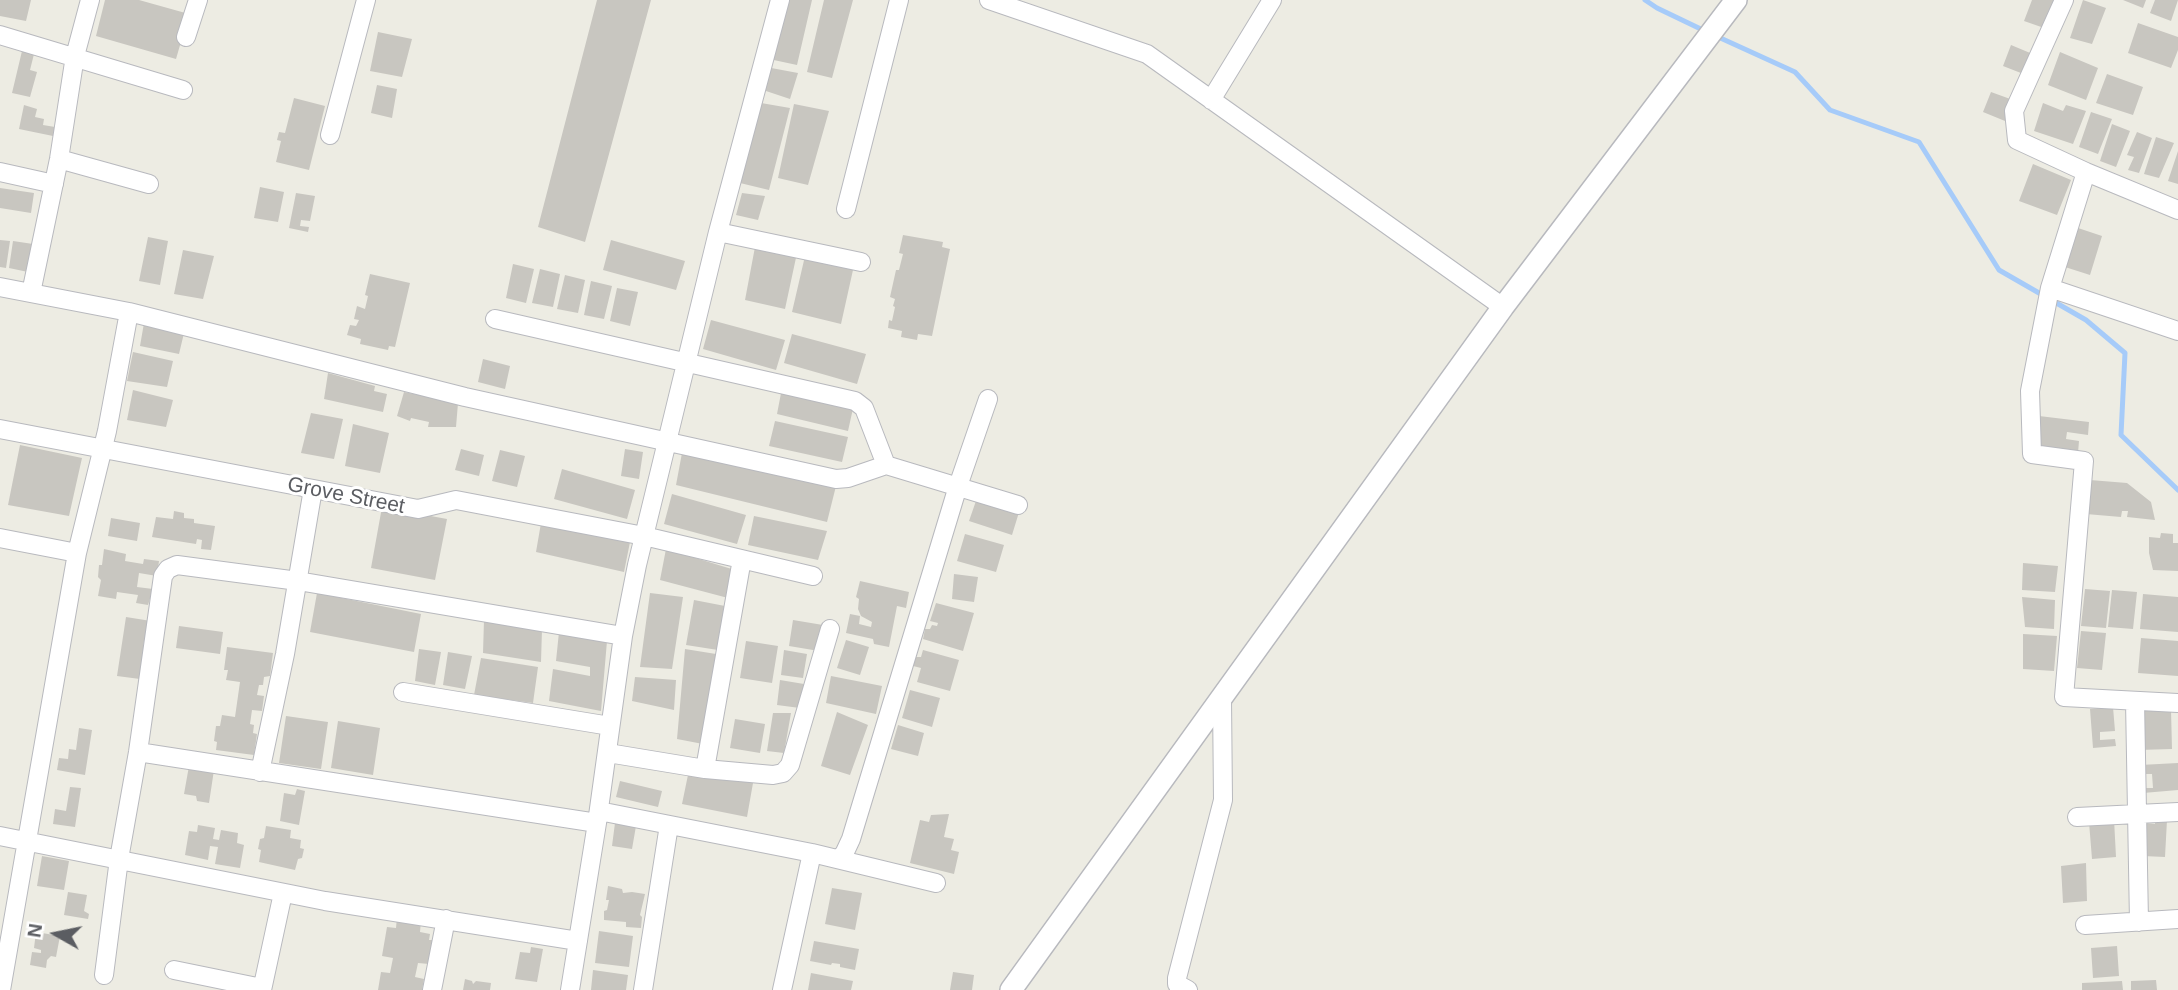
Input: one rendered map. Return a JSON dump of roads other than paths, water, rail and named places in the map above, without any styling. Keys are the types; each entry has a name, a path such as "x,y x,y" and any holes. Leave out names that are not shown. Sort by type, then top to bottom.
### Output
{"street":[{"path":"31,293 59,159 75,56 90,0"},
{"path":"186,37 198,0"},
{"path":"331,135 366,0"},
{"path":"570,990 608,753 623,636 644,536 718,232 780,0"},
{"path":"846,209 899,0"},
{"path":"989,0 1147,54 1503,307"},
{"path":"1211,100 1272,0"},
{"path":"1011,990 1503,307 1736,0"},
{"path":"2064,0 2014,111 2017,140 2178,210"},
{"path":"0,35 183,90"},
{"path":"59,159 149,184"},
{"path":"0,172 54,184"},
{"path":"2086,172 2050,288 2030,391 2032,454 2084,461 2064,697 2178,704"},
{"path":"718,232 861,262"},
{"path":"0,287 129,312 465,397 836,479 848,478 886,465 1018,505"},
{"path":"2050,288 2178,331"},
{"path":"1,990 77,553 102,449 129,312"},
{"path":"495,319 855,401 864,408 886,465"},
{"path":"838,859 844,854 851,839 958,486 988,399"},
{"name":"Grove Street","path":"0,429 418,509 456,500 644,536 813,576"},
{"path":"260,772 285,654 313,489"},
{"path":"0,538 77,553"},
{"path":"705,769 742,559"},
{"path":"104,975 163,576 168,569 177,565 298,581 623,636"},
{"path":"608,753 705,769 774,775 783,773 790,765 830,629"},
{"path":"403,692 610,726"},
{"path":"1188,990 1177,984 1177,978 1223,800 1222,699"},
{"path":"2135,701 2139,922"},
{"path":"138,752 260,772 669,825 812,853 936,883"},
{"path":"2077,817 2178,812"},
{"path":"643,990 669,825"},
{"path":"0,836 325,901 578,941"},
{"path":"782,990 812,853"},
{"path":"174,970 262,989 283,892"},
{"path":"432,990 446,919"},
{"path":"2085,925 2178,919"}],"waterway":[{"path":"1645,0 1707,32"},
{"path":"1716,36 1795,72 1830,110 1919,142 1999,270 2086,320 2125,353 2121,435 2178,490"}]}
